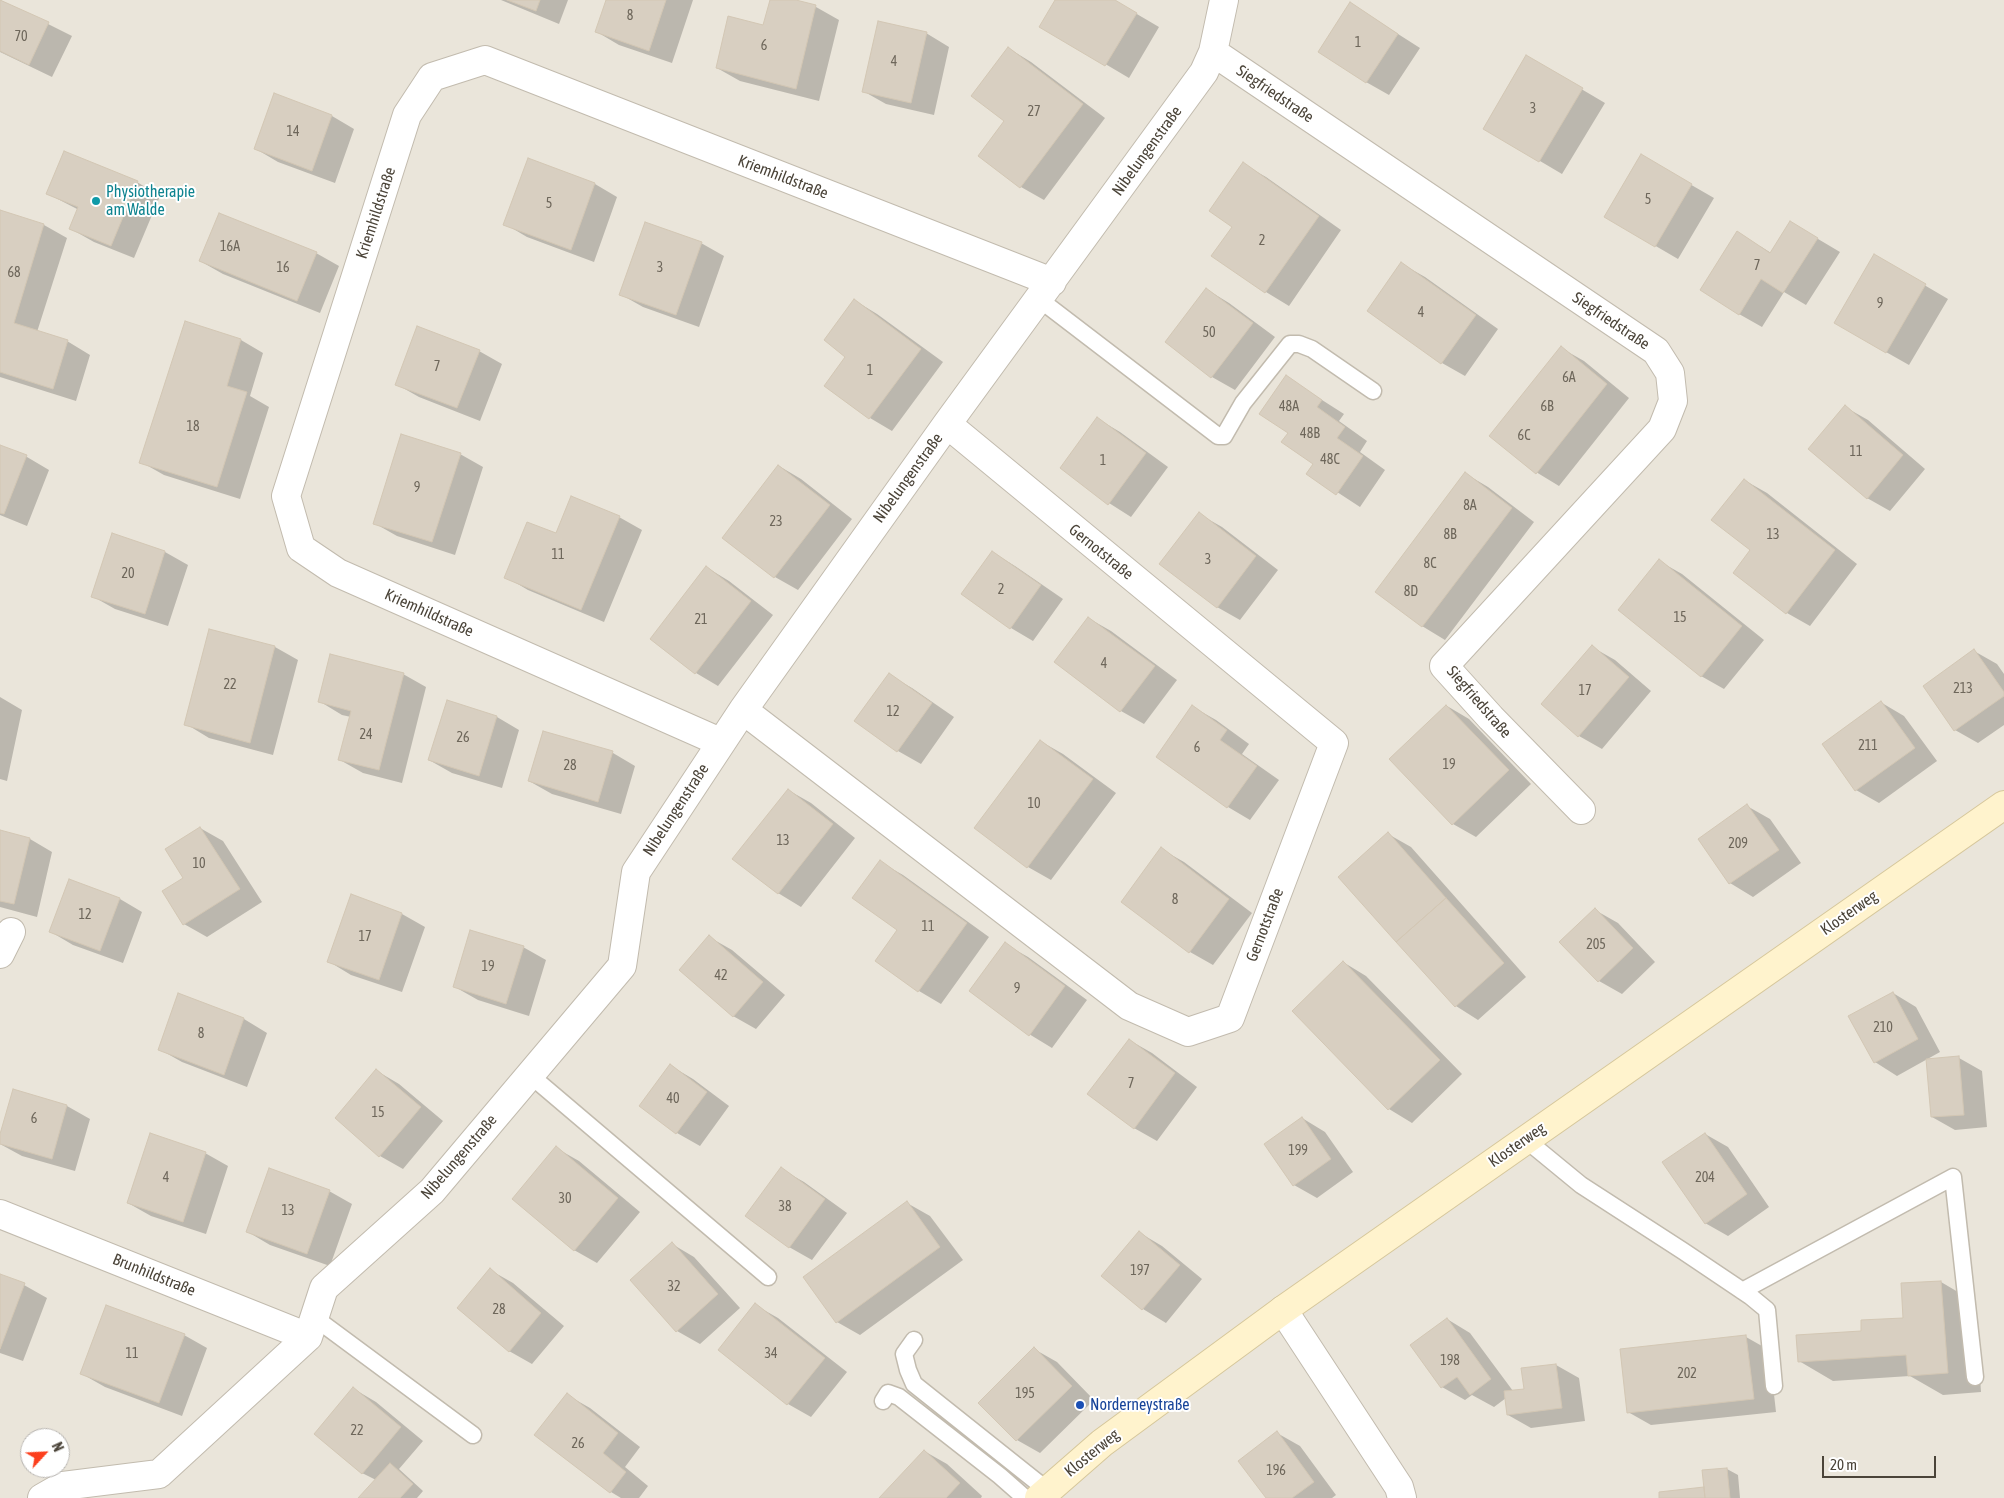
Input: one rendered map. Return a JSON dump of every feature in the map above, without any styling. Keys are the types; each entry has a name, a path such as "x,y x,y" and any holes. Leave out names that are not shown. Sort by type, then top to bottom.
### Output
{"street":[{"name":"Nibelungenstraße","path":"311,1327 324,1288 432,1191 622,966 636,872 720,742 947,424 1204,72 1213,52 1224,0"},
{"name":"Siegfriedstraße","path":"1213,52 1656,352 1670,373 1673,401 1662,429 1444,666 1491,718 1581,810"},
{"name":"Kriemhildstraße","path":"720,742 338,573 301,548 286,496 407,115 432,76 485,60 1046,290"},
{"name":"Gernotstraße","path":"743,710 1129,1006 1188,1032 1230,1018 1334,743 947,424"},
{"name":"Klosterweg","path":"1037,1495 1110,1437 1283,1310 2004,805"},
{"name":"Brunhildstraße","path":"0,1214 311,1327"},
{"path":"1283,1310 1399,1487 1402,1498"},
{"path":"42,1498 63,1486 159,1474 311,1327"}],"lane":[{"path":"1046,290 1218,436 1224,436 1244,403 1290,344 1299,344 1312,349 1373,391"},
{"path":"530,1075 768,1278"},
{"path":"1525,1139 1581,1185 1742,1291 1766,1310 1774,1386"},
{"path":"1742,1291 1953,1177 1975,1377"},
{"path":"311,1327 473,1435"},
{"path":"914,1340 904,1354 914,1384 1037,1495"},
{"path":"883,1401 888,1393 898,1397 992,1469 1037,1495"}],"shaded area":[{"path":"0,0 2004,0 2004,1498 0,1498"}],"building":[{"path":"0,0 49,22 29,65 0,51"},
{"path":"507,0 540,0 536,11"},
{"path":"606,0 666,0 649,51 595,32"},
{"path":"770,0 796,0 816,5 796,89 716,68 728,16 763,25"},
{"path":"1055,0 1115,0 1137,13 1105,66 1039,27"},
{"path":"1350,2 1398,34 1366,83 1318,52"},
{"path":"878,21 927,32 911,103 862,92"},
{"path":"1008,47 1083,104 1020,188 978,156 1004,121 971,96"},
{"path":"1526,55 1583,88 1539,162 1483,129"},
{"path":"274,93 332,115 312,171 254,149"},
{"name":"Physiotherapie am Walde","path":"64,151 138,181 111,246 69,229 78,207 46,194"},
{"path":"1641,154 1692,184 1655,247 1604,217"},
{"path":"528,158 595,183 571,250 503,225"},
{"path":"1243,162 1319,216 1265,293 1211,256 1232,227 1209,211"},
{"path":"0,210 44,224 14,323 68,340 53,389 0,372"},
{"path":"219,213 317,252 297,301 199,261"},
{"path":"1790,221 1818,238 1783,293 1761,279 1739,315 1700,290 1737,231 1770,253"},
{"path":"645,222 702,242 676,315 619,295"},
{"path":"1874,254 1926,284 1886,353 1834,323"},
{"path":"1401,262 1476,315 1441,364 1367,311"},
{"path":"1206,288 1253,323 1211,378 1165,342"},
{"path":"854,299 921,349 869,419 824,386 845,357 824,340"},
{"path":"185,321 241,339 227,386 247,392 217,487 139,463"},
{"path":"417,326 480,350 457,408 395,385"},
{"path":"1561,346 1607,384 1536,474 1489,436"},
{"path":"1286,375 1322,400 1317,407 1345,427 1337,438 1363,456 1336,495 1306,474 1313,464 1281,442 1288,433 1259,414"},
{"path":"1845,405 1903,455 1867,499 1808,449"},
{"path":"1097,417 1146,453 1108,505 1060,468"},
{"path":"401,434 461,453 432,542 373,524"},
{"path":"0,445 27,455 4,514 0,513"},
{"path":"778,465 830,505 774,578 722,538"},
{"path":"1465,472 1512,508 1422,627 1375,592"},
{"path":"1744,479 1835,550 1786,614 1733,573 1750,550 1711,520"},
{"path":"571,496 620,516 581,610 504,578 527,522 556,533"},
{"path":"1199,512 1256,556 1217,608 1159,564"},
{"path":"112,533 165,551 145,614 91,597"},
{"path":"992,551 1041,585 1010,629 961,594"},
{"path":"1659,559 1742,626 1701,677 1618,610"},
{"path":"706,566 751,601 695,674 650,639"},
{"path":"1088,617 1155,666 1120,712 1054,662"},
{"path":"209,629 275,646 250,743 184,725"},
{"path":"1592,645 1629,677 1578,737 1541,704"},
{"path":"1974,649 2004,692 2004,696 1954,731 1923,686"},
{"path":"330,654 404,673 379,770 338,760 351,711 318,702"},
{"path":"889,673 932,703 897,752 854,721"},
{"path":"447,700 497,716 479,776 428,760"},
{"path":"1881,701 1915,748 1855,791 1822,744"},
{"path":"1192,705 1227,730 1220,740 1257,766 1227,808 1156,757"},
{"path":"1446,705 1509,770 1452,825 1389,759"},
{"path":"543,731 613,751 598,802 528,781"},
{"path":"1040,740 1093,779 1027,868 974,828"},
{"path":"788,789 833,824 778,894 732,859"},
{"path":"1747,804 1779,850 1729,884 1698,839"},
{"path":"200,827 240,889 183,925 162,891 183,878 165,849"},
{"path":"0,830 30,838 14,904 0,901"},
{"path":"1388,832 1446,898 1396,942 1338,877"},
{"path":"1161,847 1229,899 1189,953 1121,902"},
{"path":"880,860 967,923 918,992 875,961 897,930 852,898"},
{"path":"69,879 120,898 100,951 49,932"},
{"path":"351,894 402,913 379,980 327,962"},
{"path":"1446,898 1504,963 1455,1007 1396,942"},
{"path":"1595,908 1633,948 1598,982 1559,942"},
{"path":"470,930 524,946 506,1004 453,987"},
{"path":"709,935 763,982 733,1017 679,970"},
{"path":"1005,942 1065,986 1029,1036 969,991"},
{"path":"1343,961 1440,1060 1388,1110 1292,1011"},
{"path":"1893,992 1918,1039 1874,1063 1848,1016"},
{"path":"178,993 244,1018 224,1075 158,1050"},
{"path":"1129,1039 1175,1073 1134,1129 1087,1094"},
{"path":"1959,1056 1964,1115 1931,1117 1926,1059"},
{"path":"670,1064 707,1092 676,1134 639,1106"},
{"path":"376,1069 421,1107 379,1157 335,1118"},
{"path":"13,1089 67,1105 52,1159 0,1144 0,1134"},
{"path":"1302,1117 1331,1159 1293,1186 1264,1144"},
{"path":"150,1133 206,1152 183,1222 127,1203"},
{"path":"1705,1133 1747,1194 1705,1224 1662,1162"},
{"path":"556,1146 618,1198 574,1251 512,1199"},
{"path":"781,1167 825,1199 789,1248 745,1216"},
{"path":"269,1168 330,1190 307,1254 246,1232"},
{"path":"907,1201 940,1247 836,1323 803,1277"},
{"path":"1139,1231 1180,1265 1142,1310 1101,1276"},
{"path":"672,1242 718,1294 676,1332 630,1280"},
{"path":"490,1268 541,1313 509,1352 457,1308"},
{"path":"0,1274 25,1283 0,1349"},
{"path":"1941,1281 1948,1373 1908,1376 1906,1355 1798,1362 1796,1335 1861,1331 1861,1320 1903,1318 1901,1283"},
{"path":"755,1303 825,1358 787,1405 718,1350"},
{"path":"106,1305 185,1334 159,1403 80,1374"},
{"path":"1447,1318 1491,1379 1470,1395 1457,1377 1441,1388 1410,1345"},
{"path":"1746,1335 1754,1399 1627,1413 1620,1349"},
{"path":"1034,1347 1072,1386 1016,1441 978,1403"},
{"path":"1556,1364 1562,1408 1507,1415 1504,1391 1524,1389 1521,1368"},
{"path":"353,1387 401,1427 362,1474 314,1434"},
{"path":"567,1393 618,1433 603,1453 626,1472 610,1493 534,1435"},
{"path":"1277,1431 1314,1482 1292,1498 1266,1498 1238,1461"},
{"path":"924,1450 960,1483 946,1498 879,1498"},
{"path":"390,1463 413,1484 400,1498 358,1498"},
{"path":"1727,1468 1730,1498 1705,1498 1702,1470"},
{"path":"1704,1487 1705,1498 1659,1498 1659,1492"}],"place":[{"name":"Physiotherapie am Walde","path":"96,201"},
{"name":"Norderneystraße","path":"1080,1405"}]}
